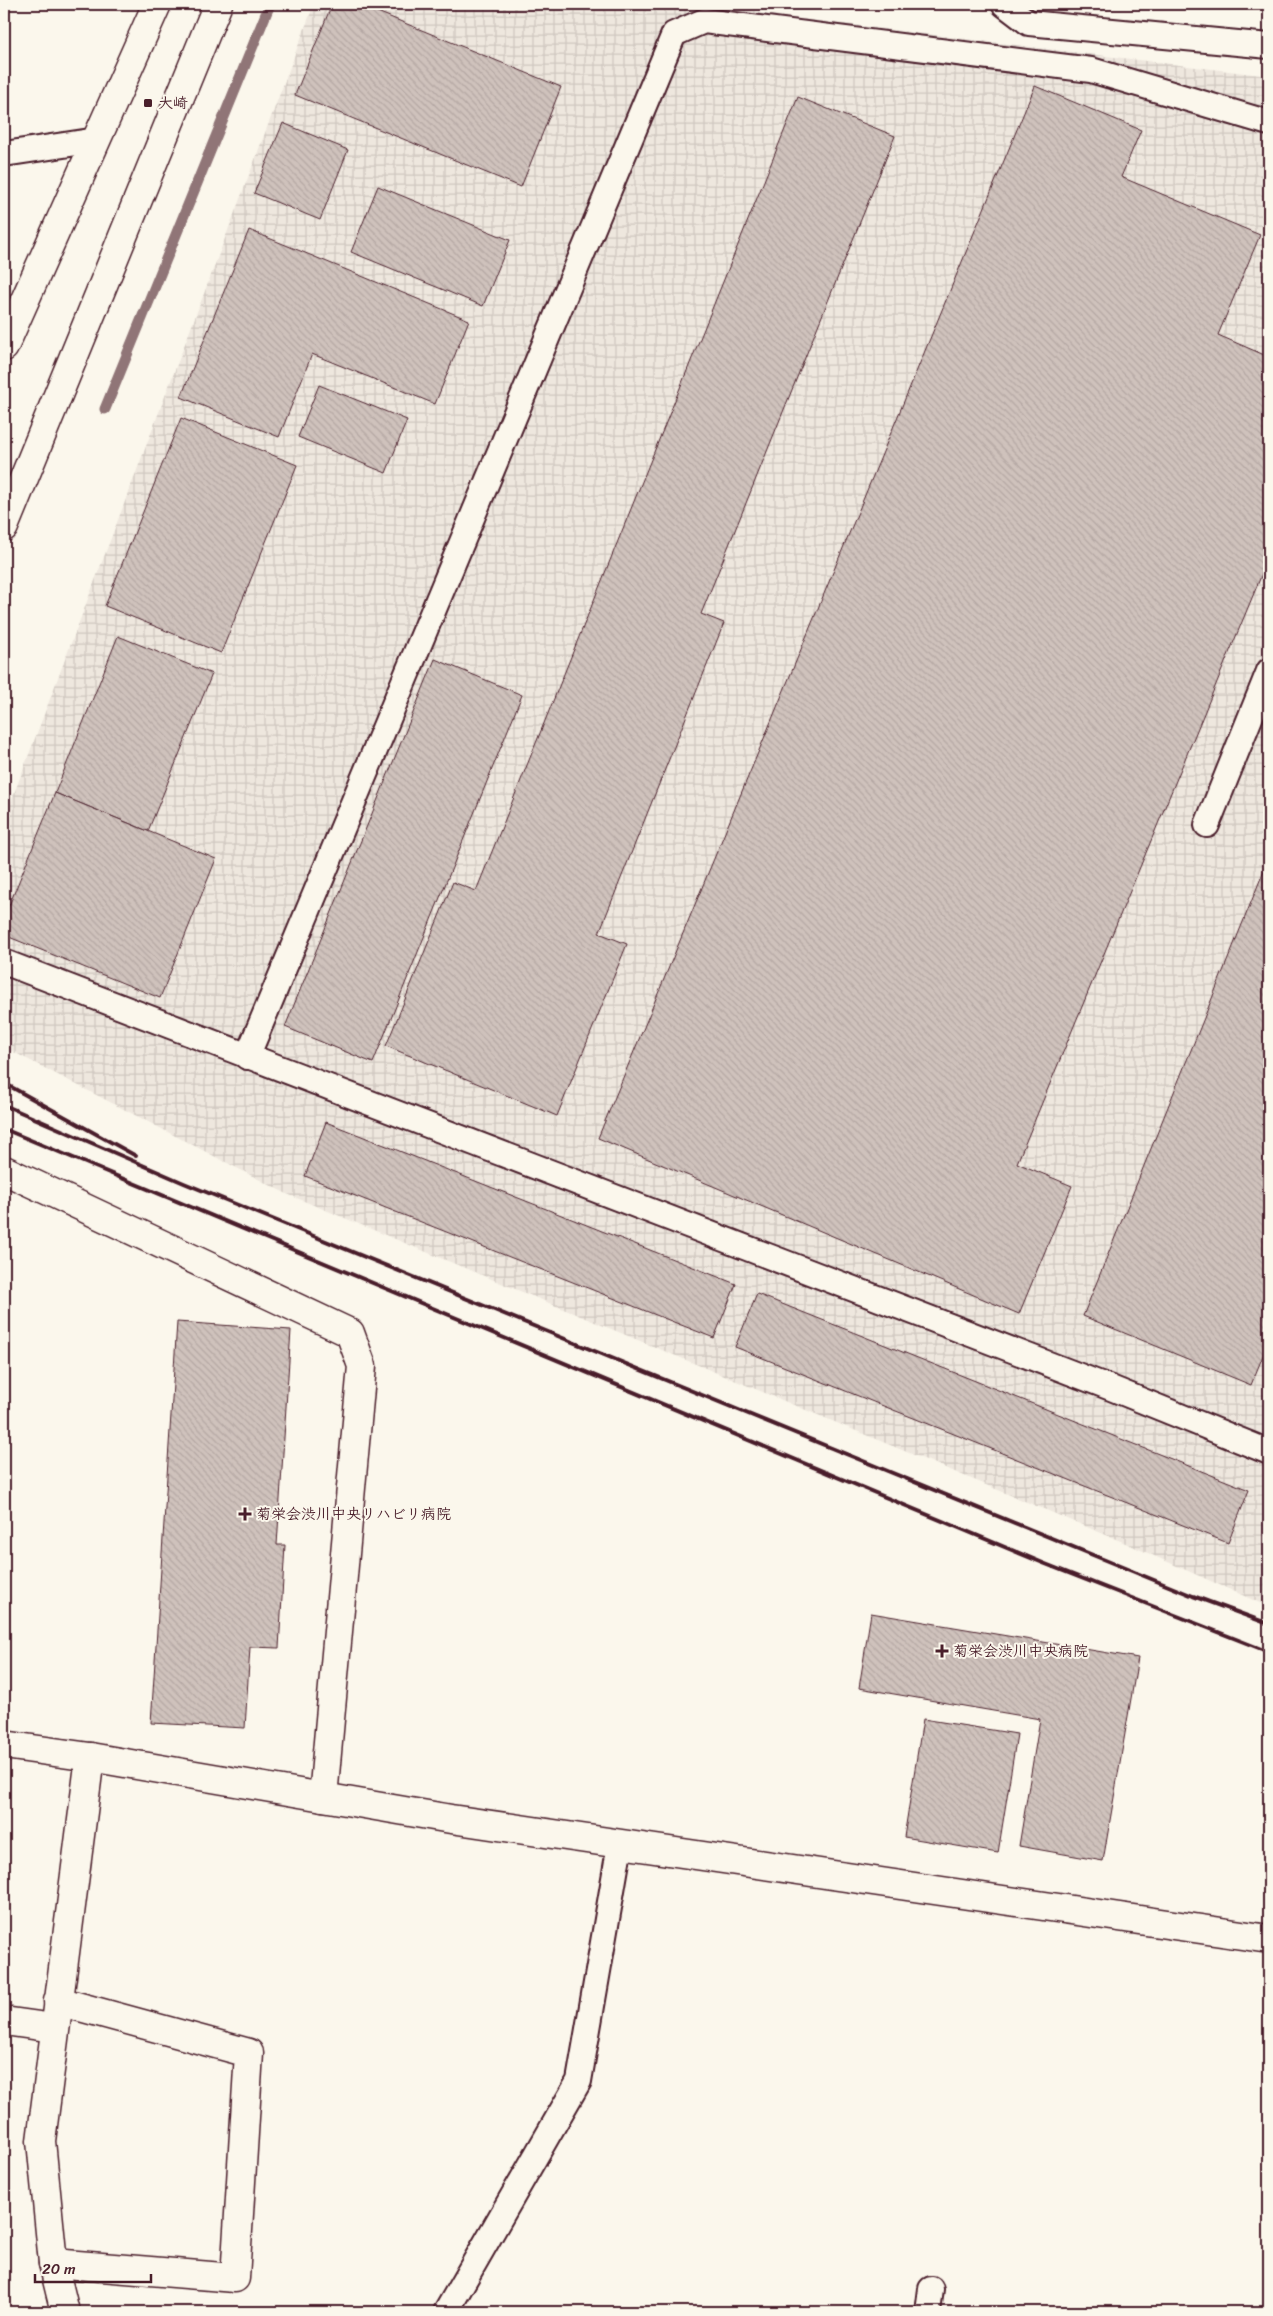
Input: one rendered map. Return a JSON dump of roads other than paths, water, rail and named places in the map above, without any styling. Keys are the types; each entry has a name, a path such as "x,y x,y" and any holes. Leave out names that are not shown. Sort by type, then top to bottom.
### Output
{"street":[{"path":"4,347 157,4"},
{"path":"4,527 218,4"},
{"path":"4,1170 350,1333 362,1366 324,1797"},
{"path":"4,1745 90,1757 451,1819 1269,1939"},
{"path":"65,2312 53,2263 41,2141 90,1757"},
{"path":"53,2263 235,2278 249,2053 58,2001"},
{"path":"4,2021 54,2028"}],"lane":[{"path":"1004,4 1029,23 1269,46"},
{"path":"247,1057 674,34 704,21 1091,70 1269,123"},
{"path":"4,154 97,140"},
{"path":"1208,824 1269,671"},
{"path":"4,962 1111,1388 1269,1452"},
{"path":"446,2312 579,2081 620,1844"},
{"path":"928,2312 931,2289"}],"waterway":[{"path":"105,409 270,4"}],"railway":[{"path":"4,1083 136,1156"},
{"path":"4,1105 184,1183 1193,1596 1269,1624"},
{"path":"4,1129 1043,1563 1269,1652"}],"place":[{"name":"大崎","path":"148,103"},
{"name":"菊栄会渋川中央リハビリ病院","path":"245,1514"},
{"name":"菊栄会渋川中央病院","path":"942,1651"}]}
